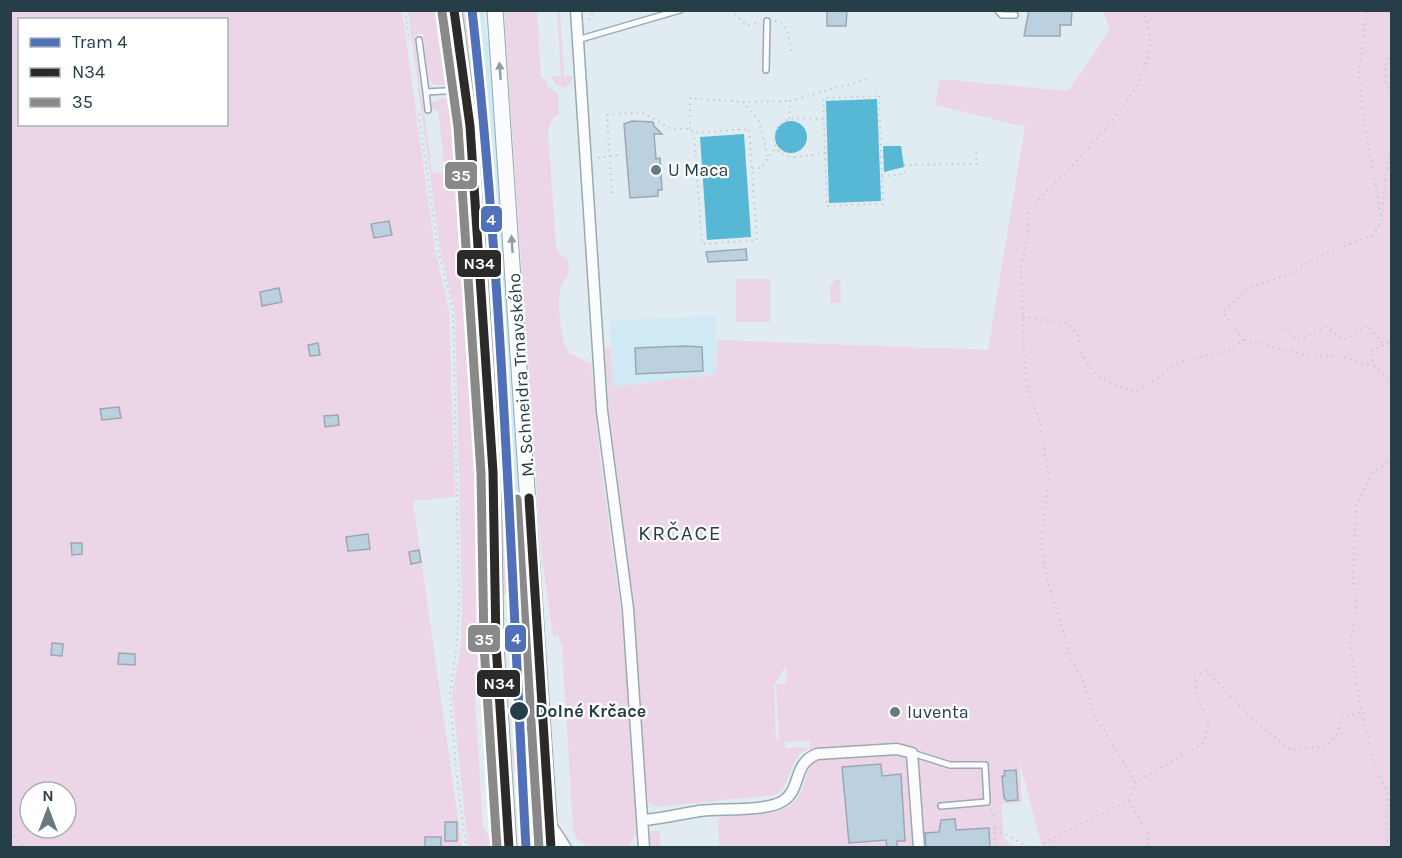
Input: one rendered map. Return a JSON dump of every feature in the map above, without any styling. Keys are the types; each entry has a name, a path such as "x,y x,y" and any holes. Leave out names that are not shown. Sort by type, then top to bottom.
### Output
{"main road":[{"name":"M. Schneidra Trnavského","path":"454,10 467,90 491,438 495,621 510,847"},
{"name":"M. Schneidra Trnavského","path":"495,10 551,848"}],"street":[{"path":"576,10 602,411 628,609 644,820 644,848"},
{"path":"644,820 782,801 790,794 803,763 817,754 897,749 912,753 919,848"},
{"path":"549,821 566,848"}],"lane":[{"path":"578,40 680,10"},
{"path":"998,10 1002,15 1015,15"},
{"path":"766,70 767,21"},
{"path":"419,40 428,110"},
{"path":"426,92 467,90"},
{"path":"912,753 950,765 985,765 987,802 941,806"}],"path":[{"path":"405,10 410,46"},
{"path":"1136,782 1094,713 1083,681 1071,658 1047,578 1041,543 1049,477 1039,418 1027,390 1021,265 1027,241 1028,211 1088,149 1141,81 1150,42 1144,10"},
{"path":"1367,10 1359,71 1364,123 1382,220"},
{"path":"1392,53 1387,60 1384,75 1392,93"},
{"path":"694,133 749,129 757,240 702,244 694,133 690,129 690,98 743,102 790,101 867,79"},
{"path":"879,96 883,204 827,206 825,153 823,98 879,96"},
{"path":"789,119 790,101"},
{"path":"743,102 759,121 768,158"},
{"path":"612,193 607,115 642,111 671,129 690,129"},
{"path":"419,114 438,250 453,310 459,604 458,644 450,694 466,848"},
{"path":"824,119 789,119 777,127 774,134 776,147 790,157 825,153"},
{"path":"1392,146 1385,180 1382,220 1372,236 1331,251 1269,283 1250,287 1223,312 1244,340 1302,354 1342,357 1374,366 1392,382"},
{"path":"752,168 761,168 776,147"},
{"path":"882,177 905,172 905,165 977,164 976,149"},
{"path":"586,159 618,155"},
{"path":"1023,317 1066,323 1078,333 1080,353 1086,364 1111,385 1136,392 1183,361 1228,351 1244,340"},
{"path":"1285,329 1298,341 1326,327 1343,340 1368,326 1384,344"},
{"path":"1374,366 1370,351 1392,342"},
{"path":"1388,848 1386,825 1388,796 1372,755 1350,642 1357,608 1353,576 1356,507 1372,473 1392,460"},
{"path":"1040,848 1043,843 1129,801 1136,782 1203,742 1209,723 1196,694 1195,675 1207,671 1253,720 1291,750 1327,746 1337,734 1342,717 1362,712"},
{"path":"1129,801 1148,835 1148,848"},
{"path":"987,802 994,814 995,848"},
{"path":"994,828 1030,848"},
{"path":"10,830 23,848"}],"shaded area":[{"path":"10,11 402,11 435,249 449,311 455,497 413,501 462,847 11,847"},
{"path":"408,11 441,11 449,44 452,78 444,85 434,85 428,78 423,34 414,35 432,173 445,172 438,110 431,109 432,103 442,98 455,99 461,118 485,493 485,649 475,700 483,826 495,847 468,847 452,694 461,645 462,609 455,312 440,250"},
{"path":"469,11 483,11 491,54 527,592 522,593 529,730 516,731 503,481"},
{"path":"504,11 537,11 541,78 545,78 548,87 558,94 559,114 552,119 548,130 556,246 559,253 568,260 569,266 560,291 559,314 566,348 569,353 591,364 592,371 600,458 624,634 637,822 636,834 628,847 595,848 588,846 577,838 573,830 562,646 558,635 553,636 541,551"},
{"path":"557,11 560,11 564,76 573,76 571,83 564,88 555,84 552,77 561,76"},
{"path":"1103,11 1391,11 1391,847 1042,847 1019,759 1022,802 1001,804 1004,839 1016,847 719,847 718,819 744,813 780,811 799,796 810,761 810,748 798,757 785,784 775,795 655,807 648,802 628,563 608,408 605,348 611,347 613,387 716,374 717,340 988,350 1025,127 935,105 940,79 1068,91 1110,30","holes":["786,665 787,683 776,684 779,743 776,738 774,685","810,741 810,747 786,748 784,742"]},
{"path":"468,13 478,111 463,14"},
{"path":"736,279 770,279 770,322 736,322"},
{"path":"835,279 840,280 841,302 831,304 830,287"},
{"path":"716,316 716,374 613,387 610,321"},
{"path":"501,481 503,481 508,594 502,594"},
{"path":"532,748 537,842 530,846 525,844 522,835 516,749"},
{"path":"532,748 537,748 541,828 537,842"},
{"path":"511,749 516,749 517,793"},
{"path":"659,831 661,847 651,847 650,833"}],"water":[{"path":"877,99 881,201 829,203 826,101"},
{"path":"791,121 802,126 807,137 802,148 791,153 780,148 775,137 780,126"},
{"path":"744,134 751,237 707,240 700,137"},
{"path":"883,146 901,146 904,167 884,172"}],"building":[{"path":"827,10 847,10 846,26 827,26"},
{"path":"1029,10 1072,10 1071,25 1060,25 1060,36 1024,36"},
{"path":"632,121 653,122 662,134 654,134 656,159 660,158 662,190 658,190 658,196 630,198 624,124"},
{"path":"389,221 392,235 374,238 371,224"},
{"path":"746,249 747,260 708,262 706,252"},
{"path":"279,288 282,302 262,306 260,292"},
{"path":"318,343 320,355 310,356 308,345"},
{"path":"702,347 703,371 636,374 635,348"},
{"path":"119,407 121,418 102,420 100,409"},
{"path":"338,415 339,425 325,427 324,416"},
{"path":"368,534 370,549 348,551 346,537"},
{"path":"71,543 82,543 82,554 72,555"},
{"path":"419,550 421,562 411,564 409,552"},
{"path":"52,643 63,644 62,656 51,655"},
{"path":"119,653 135,654 135,665 118,664"},
{"path":"881,764 882,776 901,774 905,841 897,841 897,848 887,848 886,840 849,843 842,767"},
{"path":"1016,770 1018,800 1007,801 1004,798 1002,776 1005,776 1004,771"},
{"path":"955,819 956,830 989,828 990,848 926,848 925,833 939,832 941,820"},
{"path":"445,822 457,822 457,841 445,841"},
{"path":"425,837 441,837 441,848 425,848"}],"tram line":[{"name":"4","path":"472,10 483,114 499,324 526,848"}],"transit line":[{"name":"N34","path":"454,10 470,126 493,472 496,644 509,848"},
{"name":"35","path":"442,12 458,127 481,473 484,645 497,848"},
{"name":"N34","path":"529,498 551,848"},
{"name":"35","path":"517,499 539,848"}],"place":[{"name":"U Maca","path":"656,170"},
{"name":"Dolné Krčace","path":"519,711"},
{"name":"Iuventa","path":"895,712"}],"district":[{"name":"KRČACE","path":"680,533"}]}
